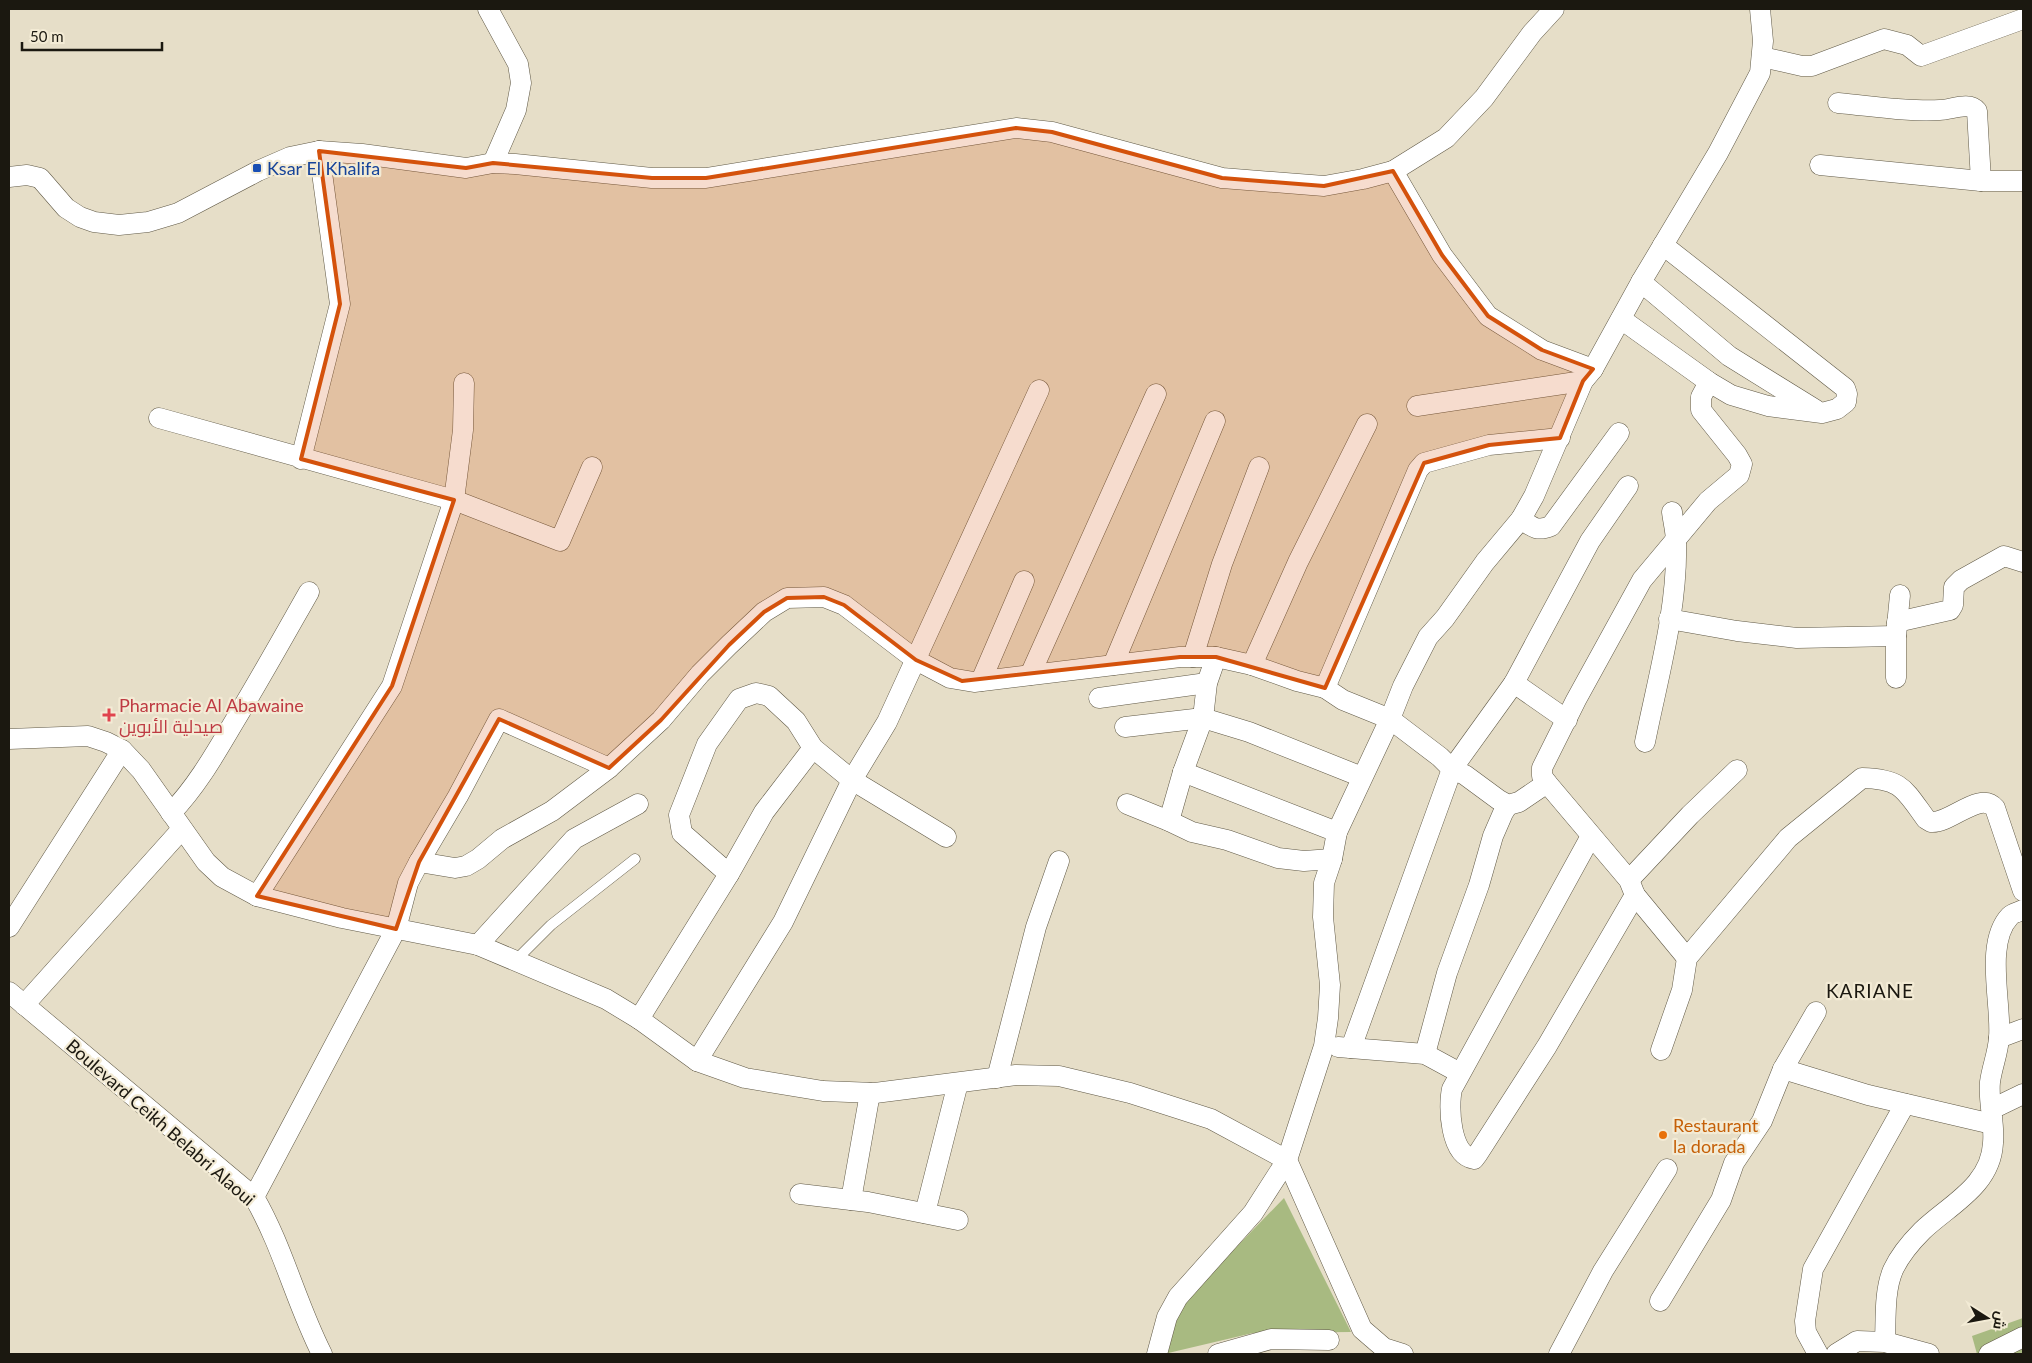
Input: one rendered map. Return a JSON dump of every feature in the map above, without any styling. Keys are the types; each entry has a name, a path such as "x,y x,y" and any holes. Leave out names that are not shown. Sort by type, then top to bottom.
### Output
{"street":[{"path":"488,9 518,64 521,82 516,110 493,163"},
{"path":"9,177 27,174 40,178 66,208 80,217 94,222 119,225 148,222 178,213 258,171 290,157 319,151 362,154 466,168 493,163 524,164 652,178 706,178 1016,128 1052,132 1222,178 1324,186 1393,171 1446,138 1484,98 1532,34 1554,9"},
{"path":"1157,1354 1167,1317 1178,1297 1253,1213 1287,1160 1324,1046 1330,985 1323,917 1324,884 1332,859 1337,832 1390,719 1403,686 1428,637 1450,612 1485,562 1521,519 1534,496 1588,375 1742,109 1760,73 1763,41 1760,9"},
{"path":"1762,57 1802,66 1812,66 1884,39 1907,45 1921,56 2023,19"},
{"path":"1838,103 1917,110 1940,110 1969,106 1974,108 1977,111 1981,181"},
{"path":"302,459 340,304 319,151"},
{"path":"1820,165 1981,181 2023,181"},
{"path":"1393,171 1442,255 1488,316 1542,350 1588,375"},
{"path":"1621,319 1709,382 1731,395 1768,406 1822,414 1837,409 1846,402 1846,388 1663,245"},
{"path":"1641,282 1729,356 1822,414"},
{"path":"1417,406 1588,375"},
{"path":"1687,958 1547,783 1542,776 1542,768 1545,758 1642,580 1708,500 1739,475 1742,464 1737,455 1701,410 1701,397 1709,382"},
{"path":"256,896 392,686 454,500 463,430 464,383"},
{"path":"697,1060 783,922 852,780 887,722 1038,390"},
{"path":"1030,674 1156,394"},
{"path":"158,418 454,500 560,540 592,467"},
{"path":"1113,664 1215,421"},
{"path":"1252,665 1298,562 1367,424"},
{"path":"1521,519 1535,529 1542,530 1551,526 1619,433"},
{"path":"1325,688 1418,470 1424,463 1489,445 1560,438"},
{"path":"1193,657 1222,564 1259,467"},
{"path":"1351,1048 1452,769 1514,684 1590,541 1628,486"},
{"path":"1645,742 1669,619 1676,541 1672,512"},
{"path":"1669,619 1737,631 1797,638 1896,629 1950,610 1953,605 1954,587 1961,580 2004,556 2023,562"},
{"path":"981,681 1024,581"},
{"path":"16,998 176,821 188,795 205,771 263,674 308,592"},
{"path":"1896,678 1896,629 1900,595"},
{"path":"418,862 455,868 466,866 478,859 502,839 552,812 609,768 661,720 700,674 729,645 764,612 787,598 824,597 844,605 916,660 950,678 962,681 981,681 1113,664 1193,657 1216,657 1252,665 1297,681 1325,688 1342,700 1390,719 1440,757 1452,769 1508,805"},
{"path":"1169,821 1183,772 1203,718 1207,683 1216,657"},
{"path":"1099,698 1207,683"},
{"path":"1514,684 1567,720"},
{"path":"729,874 682,833 679,814 707,744 739,699 756,693 769,696 796,721 813,748 852,780 946,837"},
{"path":"1125,727 1203,718 1250,732 1362,777"},
{"path":"254,1197 396,930 408,883 418,862 458,796 499,719 609,768"},
{"path":"9,739 88,736 122,750 141,770 206,862 222,877 256,896 396,930 478,945 606,999 639,1018 697,1060 745,1078 823,1091 870,1093 1016,1075 1059,1076 1130,1093 1211,1119 1287,1160 1362,1330 1384,1348 1402,1354"},
{"path":"639,1018 729,874 764,812 813,748"},
{"path":"9,927 122,750"},
{"path":"1591,836 1452,1089 1450,1112 1457,1144 1469,1158 1474,1159 1547,1046 1632,888 1690,815 1737,770"},
{"path":"1183,772 1337,832"},
{"path":"1660,1050 1682,990 1687,958 1788,838 1862,778 1883,779 1904,788 1926,819 1931,822 1945,820 1975,804 1984,802 1992,804 1996,808 2023,891"},
{"path":"1425,1054 1447,973 1502,813 1508,805 1519,802 1547,783"},
{"path":"478,945 574,839 638,804"},
{"path":"1127,804 1192,832 1227,840 1278,858 1304,861 1332,859"},
{"path":"997,1078 1036,927 1059,861"},
{"path":"1885,1342 1888,1294 1892,1272 1904,1251 1923,1230 1973,1188 1986,1168 1993,1144 1990,1083 1999,1038 1996,951 2001,930 2010,915 2023,910"},
{"name":"Boulevard Ceikh Belabri Alaoui","path":"16,998 254,1197 268,1222 310,1330 322,1354"},
{"path":"1660,1301 1721,1200 1734,1163 1762,1121 1783,1069 1816,1012"},
{"path":"1999,1038 2023,1029"},
{"path":"1324,1046 1425,1054 1460,1072"},
{"path":"1783,1069 1905,1104 1992,1116 2023,1094"},
{"path":"925,1213 958,1083"},
{"path":"851,1200 870,1093"},
{"path":"1818,1354 1806,1332 1805,1321 1812,1269 1905,1104"},
{"path":"1559,1354 1603,1271 1667,1169"},
{"path":"800,1194 851,1200 958,1220"},
{"path":"1989,1354 2023,1337"},
{"path":"1218,1354 1271,1339 1329,1340"},
{"path":"1836,1354 1857,1341 1885,1342 1929,1354"}],"lane":[{"path":"516,960 551,925 635,859"}],"highlighted area":[{"path":"1016,128 1052,132 1222,178 1324,186 1393,171 1442,255 1488,316 1542,350 1593,369 1583,381 1560,438 1489,445 1424,463 1325,688 1216,657 1180,657 962,681 916,660 844,605 824,597 787,598 764,612 729,645 661,720 609,768 499,719 419,862 396,929 257,896 392,686 454,500 301,459 340,304 319,151 466,168 493,163 652,178 706,178"}],"green space":[{"path":"1284,1198 1351,1332 1253,1333 1164,1354 1184,1301"},
{"path":"2023,1318 2023,1354 1977,1354 1972,1336"}],"place":[{"name":"Ksar El Khalifa","path":"257,168"},
{"name":"Pharmacie Al Abawaine صيدلية الأبوين","path":"109,715"},
{"name":"Restaurant la dorada","path":"1663,1135"}],"district":[{"name":"KARIANE","path":"1870,990"}]}
